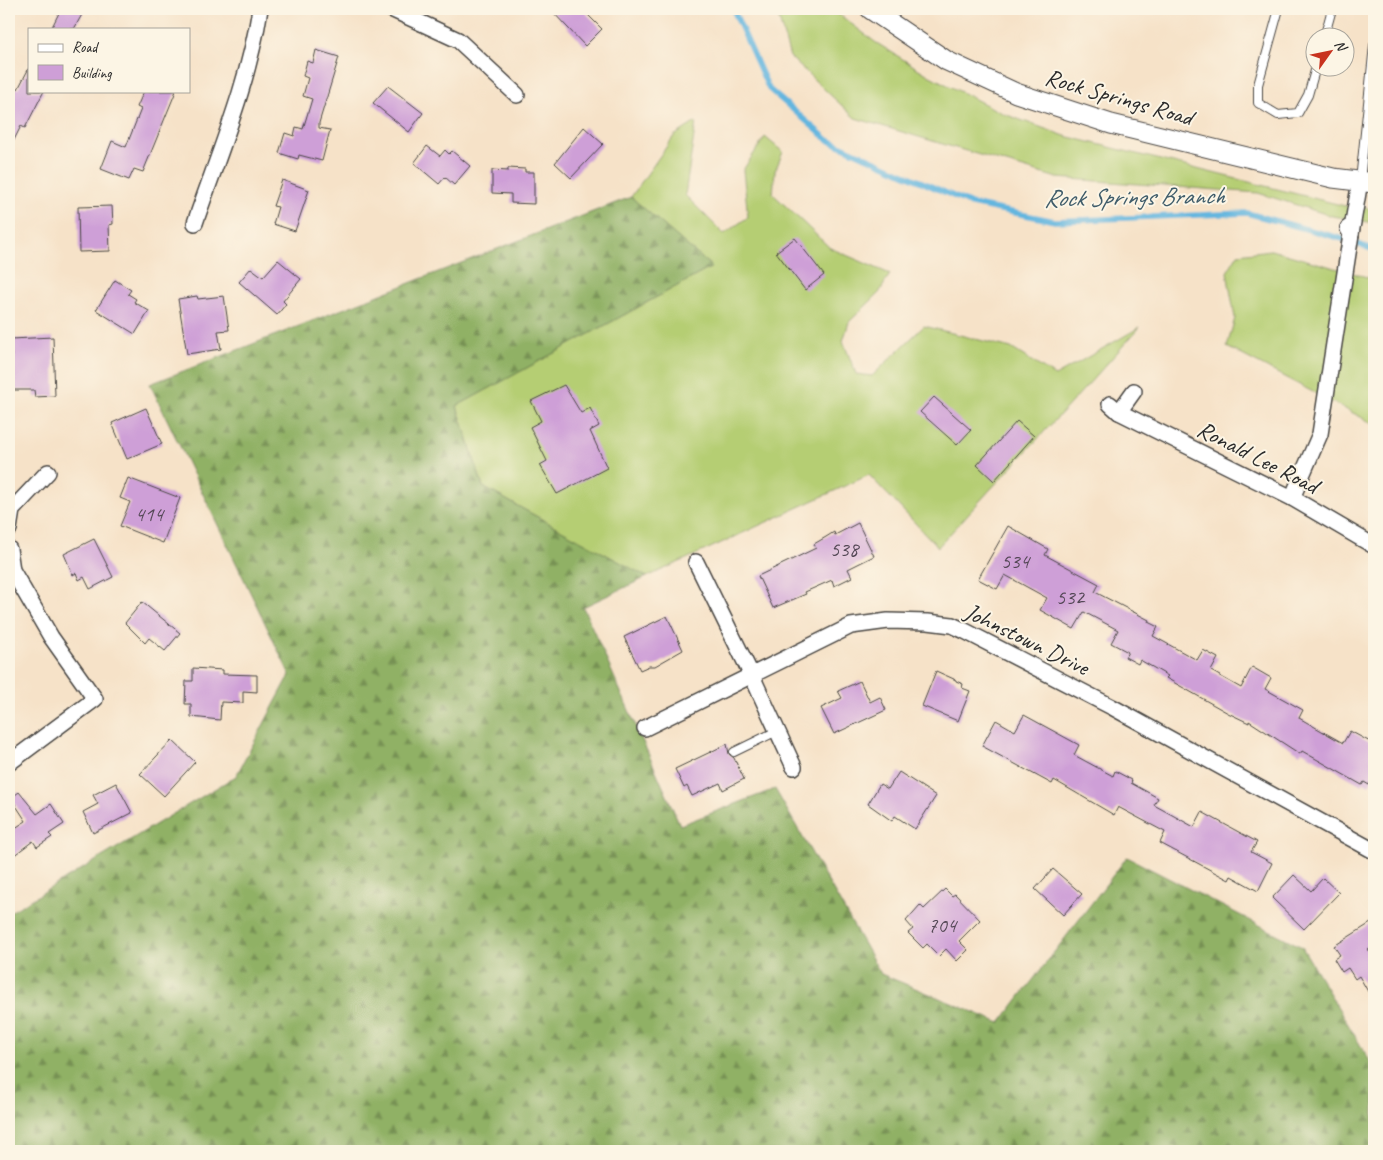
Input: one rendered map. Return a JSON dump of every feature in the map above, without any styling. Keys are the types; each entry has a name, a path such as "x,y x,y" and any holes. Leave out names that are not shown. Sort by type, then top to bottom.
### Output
{"street":[{"path":"195,223 238,95 256,33 260,9"},
{"path":"390,9 458,40 517,95"},
{"name":"Rock Springs Road","path":"870,9 947,61 1016,93 1111,124 1333,178 1367,182"},
{"path":"1292,498 1320,434 1350,231 1367,182"},
{"name":"Ronald Lee Road","path":"1134,391 1115,408 1292,498 1374,546"},
{"path":"9,529 12,510 48,472"},
{"path":"9,549 12,570 51,637 95,699 9,763"},
{"path":"696,562 794,767"},
{"name":"Johnstown Drive","path":"645,728 850,626 888,621 952,625 985,639 1112,707 1374,851"}],"lane":[{"path":"1279,9 1258,85 1258,103 1278,115 1298,113 1308,95 1313,78"},
{"path":"1327,28 1332,9"},
{"path":"1367,182 1374,45"},
{"path":"734,752 777,731"}],"green space":[{"path":"776,9 832,9 875,42 930,76 1004,114 1065,136 1345,206 1374,209 1374,223 1332,216 1258,193 1057,178 855,118 790,57"},
{"path":"696,122 685,195 724,234 748,217 743,170 765,137 783,152 775,171 773,194 830,248 890,274 879,293 849,322 843,341 856,374 872,376 924,326 1011,348 1055,376 1140,327 938,547 869,475 647,577 483,487 457,406 712,267 631,197 674,136"},
{"path":"631,197 712,267 457,406 483,487 647,577 583,607 680,825 775,789 881,974 1000,1023 1127,857 1302,947 1374,1068 1374,1151 9,1151 9,913 236,776 290,675 150,384"},
{"path":"1271,250 1374,279 1374,424 1227,347 1235,318 1227,272 1238,254"}],"building":[{"path":"61,9 85,9 75,28 52,28"},
{"path":"550,9 582,9 602,29 585,46"},
{"path":"316,50 339,57 319,123 319,128 330,130 322,161 299,155 298,159 279,153 285,133 294,136 296,127 303,129 312,99 303,96 308,78 303,76 307,61 313,63"},
{"path":"28,70 28,92 43,92 25,128 21,126 9,150 9,85 18,89"},
{"path":"388,86 423,113 409,132 373,103"},
{"path":"144,92 176,92 143,172 134,169 129,180 101,169 112,141 126,147 141,109 137,107"},
{"path":"584,127 603,144 571,178 555,163"},
{"path":"427,146 440,156 445,150 449,154 452,151 470,166 454,185 445,177 439,184 414,163"},
{"path":"508,168 525,169 525,172 534,172 534,204 511,203 511,194 492,193 492,170 508,171"},
{"path":"282,180 309,190 295,231 273,224 278,207 273,206"},
{"path":"112,206 113,224 109,225 110,251 79,252 78,207"},
{"path":"795,238 824,275 805,290 776,252"},
{"path":"278,260 301,279 283,301 286,304 277,315 239,282 251,268 263,277"},
{"path":"115,280 131,290 128,294 136,299 134,302 149,311 135,334 96,310"},
{"path":"197,296 198,299 224,296 229,330 218,331 221,349 187,354 178,299"},
{"path":"53,337 55,396 35,397 34,390 13,390 11,339"},
{"path":"564,385 581,413 590,408 599,426 590,431 607,468 557,494 540,465 547,461 530,427 541,421 531,401"},
{"path":"934,397 971,430 957,445 920,412"},
{"path":"146,408 162,444 127,459 112,423"},
{"path":"1017,421 1034,436 994,481 977,465"},
{"path":"128,478 180,498 163,543 120,526 130,502 120,498"},
{"path":"858,523 874,556 848,569 852,577 834,586 832,580 805,592 806,594 773,608 758,576 816,548 814,544 834,532 835,535"},
{"path":"1008,526 1048,549 1045,555 1099,584 1095,592 1149,620 1148,622 1158,627 1153,636 1197,660 1203,650 1218,658 1211,671 1241,688 1252,667 1271,678 1265,689 1303,710 1299,718 1343,743 1350,731 1374,744 1374,776 1369,785 1364,782 1362,785 1302,751 1300,754 1249,721 1249,723 1228,713 1166,678 1168,676 1140,660 1138,664 1125,657 1128,652 1111,643 1118,630 1084,612 1074,629 1040,610 1047,598 1005,575 997,589 978,579"},
{"path":"94,539 113,577 90,589 84,577 79,580 76,573 73,575 64,554"},
{"path":"142,602 180,633 165,651 149,638 145,643 125,623"},
{"path":"667,616 683,650 655,666 649,666 640,670 624,637"},
{"path":"193,668 223,670 223,674 257,675 257,692 243,691 243,703 221,702 220,720 191,717 191,704 185,704 186,681 193,681"},
{"path":"936,671 963,684 962,688 970,691 958,721 922,706"},
{"path":"860,681 870,702 880,697 886,710 834,734 821,708 842,698 838,691"},
{"path":"1024,715 1079,745 1074,755 1113,776 1115,771 1132,780 1131,783 1158,798 1154,805 1194,827 1202,812 1257,842 1251,852 1272,863 1258,891 1231,876 1229,880 1160,843 1165,832 1118,807 1114,815 1054,780 1052,784 982,746 996,720 1015,731"},
{"path":"172,740 195,762 164,796 140,774"},
{"path":"727,744 729,754 734,758 744,779 723,790 720,783 692,796 687,786 684,788 675,769"},
{"path":"899,772 936,796 915,829 895,816 892,821 868,804 880,784 888,789"},
{"path":"116,783 132,813 93,833 83,812 98,804 93,795"},
{"path":"19,792 37,814 51,804 64,824 49,834 52,837 37,847 33,841 9,859 9,832 26,821 11,798"},
{"path":"1053,869 1082,894 1063,915 1035,889"},
{"path":"1294,875 1311,891 1323,878 1339,893 1304,929 1272,898"},
{"path":"945,889 952,896 955,894 980,920 959,941 968,950 957,961 946,949 939,956 927,944 923,948 908,933 913,929 906,921 920,905 924,909"},
{"path":"1374,921 1374,945 1368,949 1374,958 1374,1002 1359,976 1355,979 1348,968 1342,972 1334,959 1340,955 1334,946"}],"waterway":[{"name":"Rock Springs Branch","path":"733,9 769,89 828,140 971,204 1055,221 1247,213 1343,239 1374,250"}]}
